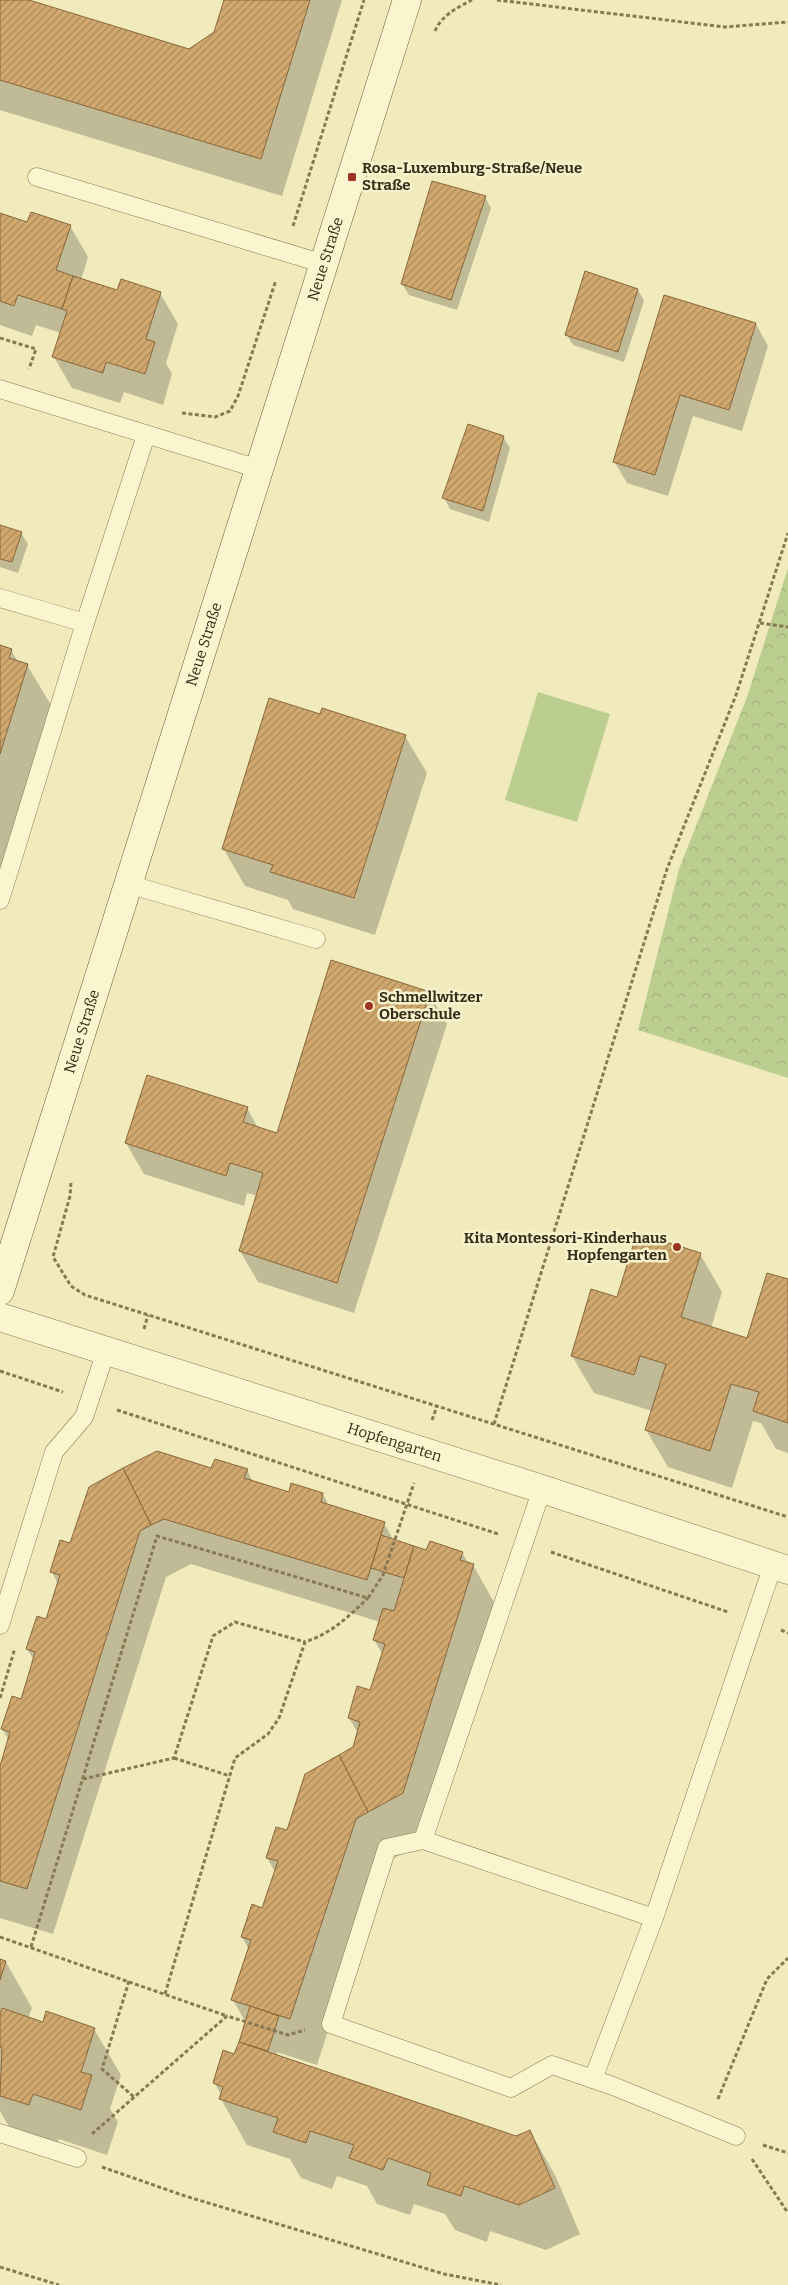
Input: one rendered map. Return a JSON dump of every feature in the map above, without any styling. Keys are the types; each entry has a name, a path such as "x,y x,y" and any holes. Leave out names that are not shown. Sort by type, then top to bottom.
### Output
{"street":[{"name":"Neue Straße","path":"0,1291 407,0"},
{"name":"Hopfengarten","path":"0,1317 781,1567"}],"lane":[{"path":"37,177 324,264"},
{"path":"0,389 259,469"},
{"path":"0,900 85,623 146,435"},
{"path":"0,598 85,623"},
{"path":"128,884 316,939"},
{"path":"0,1625 54,1452 84,1416 106,1351"},
{"path":"423,1840 542,1489"},
{"path":"593,2079 654,1918 755,1621 781,1567"},
{"path":"654,1918 423,1840 387,1848 331,2024 511,2088 552,2065 593,2079 736,2136"},
{"path":"0,2133 77,2158"}],"path":[{"path":"173,411 215,417 230,411 238,396 364,0"},
{"path":"497,0 725,27 788,22"},
{"path":"0,338 36,349 28,372"},
{"path":"494,1424 667,869 736,695 788,534"},
{"path":"760,623 788,627"},
{"path":"72,1179 70,1196 53,1257 71,1286 85,1295 788,1516"},
{"path":"0,1370 755,1621"},
{"path":"174,1758 213,1636 235,1622 305,1642 323,1636 340,1626 368,1598 383,1575 407,1504"},
{"path":"31,1948 157,1536 368,1598"},
{"path":"165,1994 235,1758 268,1734 279,1718 305,1642"},
{"path":"83,1779 174,1758 230,1776"},
{"path":"0,1937 227,2016 288,2034 331,2024"},
{"path":"707,2124 767,1979 788,1958"},
{"path":"129,1982 102,2069 134,2097"},
{"path":"227,2016 81,2145 77,2158 185,2196 435,2271 501,2285"},
{"path":"736,2136 788,2213"},
{"path":"0,2267 59,2285"}],"green space":[{"path":"788,568 788,1078 638,1030 679,869 747,697"},
{"path":"538,692 610,714 577,822 505,800"}],"building":[{"path":"0,0 29,0 189,49 214,32 224,0 310,0 261,159 0,80"},
{"path":"432,181 486,196 451,300 401,284"},
{"path":"31,212 71,225 56,270 73,276 62,309 18,295 14,306 0,301 0,213 27,222"},
{"path":"585,271 638,289 618,352 565,335"},
{"path":"73,276 117,290 121,279 161,292 146,339 155,342 145,374 106,362 103,373 52,357 67,311 62,309"},
{"path":"664,295 756,323 729,410 680,395 655,475 613,462"},
{"path":"468,424 504,436 483,511 442,498"},
{"path":"0,525 22,532 12,562 0,559"},
{"path":"0,645 12,649 9,658 28,664 0,754"},
{"path":"269,698 320,714 322,708 406,735 354,898 270,872 273,865 222,849"},
{"path":"331,960 430,992 337,1283 239,1251 263,1173 230,1163 226,1176 125,1143 147,1075 248,1107 243,1122 277,1133"},
{"path":"637,1233 701,1253 681,1317 747,1338 767,1273 788,1279 788,1423 753,1411 759,1392 731,1384 710,1451 645,1430 666,1364 640,1356 634,1375 571,1356 591,1289 617,1297"},
{"path":"157,1451 211,1468 215,1459 248,1469 244,1478 289,1492 291,1483 323,1493 321,1502 385,1522 367,1580 164,1519 151,1525 123,1468"},
{"path":"123,1468 151,1525 140,1531 27,1889 0,1881 0,1766 10,1732 1,1729 12,1696 21,1699 35,1652 26,1649 37,1616 46,1619 60,1575 50,1572 60,1540 70,1543 89,1487"},
{"path":"381,1535 414,1546 404,1578 371,1568"},
{"path":"430,1541 463,1552 460,1560 474,1564 403,1793 368,1812 339,1755 353,1747 360,1722 348,1718 357,1686 370,1690 385,1644 373,1640 383,1608 394,1611 414,1546 426,1550"},
{"path":"339,1755 368,1812 356,1819 290,2019 231,2000 251,1940 241,1937 252,1904 262,1908 278,1861 266,1858 276,1827 287,1830 305,1774"},
{"path":"0,1959 6,1961 0,1980"},
{"path":"250,2006 279,2016 268,2051 239,2042"},
{"path":"2,2008 43,2022 46,2011 95,2028 81,2072 92,2075 81,2110 33,2094 29,2105 0,2096 2,2047 0,2047 0,2015"},
{"path":"239,2042 516,2136 530,2130 555,2188 519,2205 464,2186 461,2196 427,2185 431,2173 388,2158 383,2170 349,2158 354,2145 310,2131 306,2143 273,2132 278,2118 219,2099 223,2087 213,2083 223,2050 234,2054"}],"place":[{"name":"Rosa-Luxemburg-Straße/Neue Straße","path":"352,177"},
{"name":"Schmellwitzer Oberschule","path":"369,1006"},
{"name":"Kita Montessori-Kinderhaus Hopfengarten","path":"677,1247"}]}
